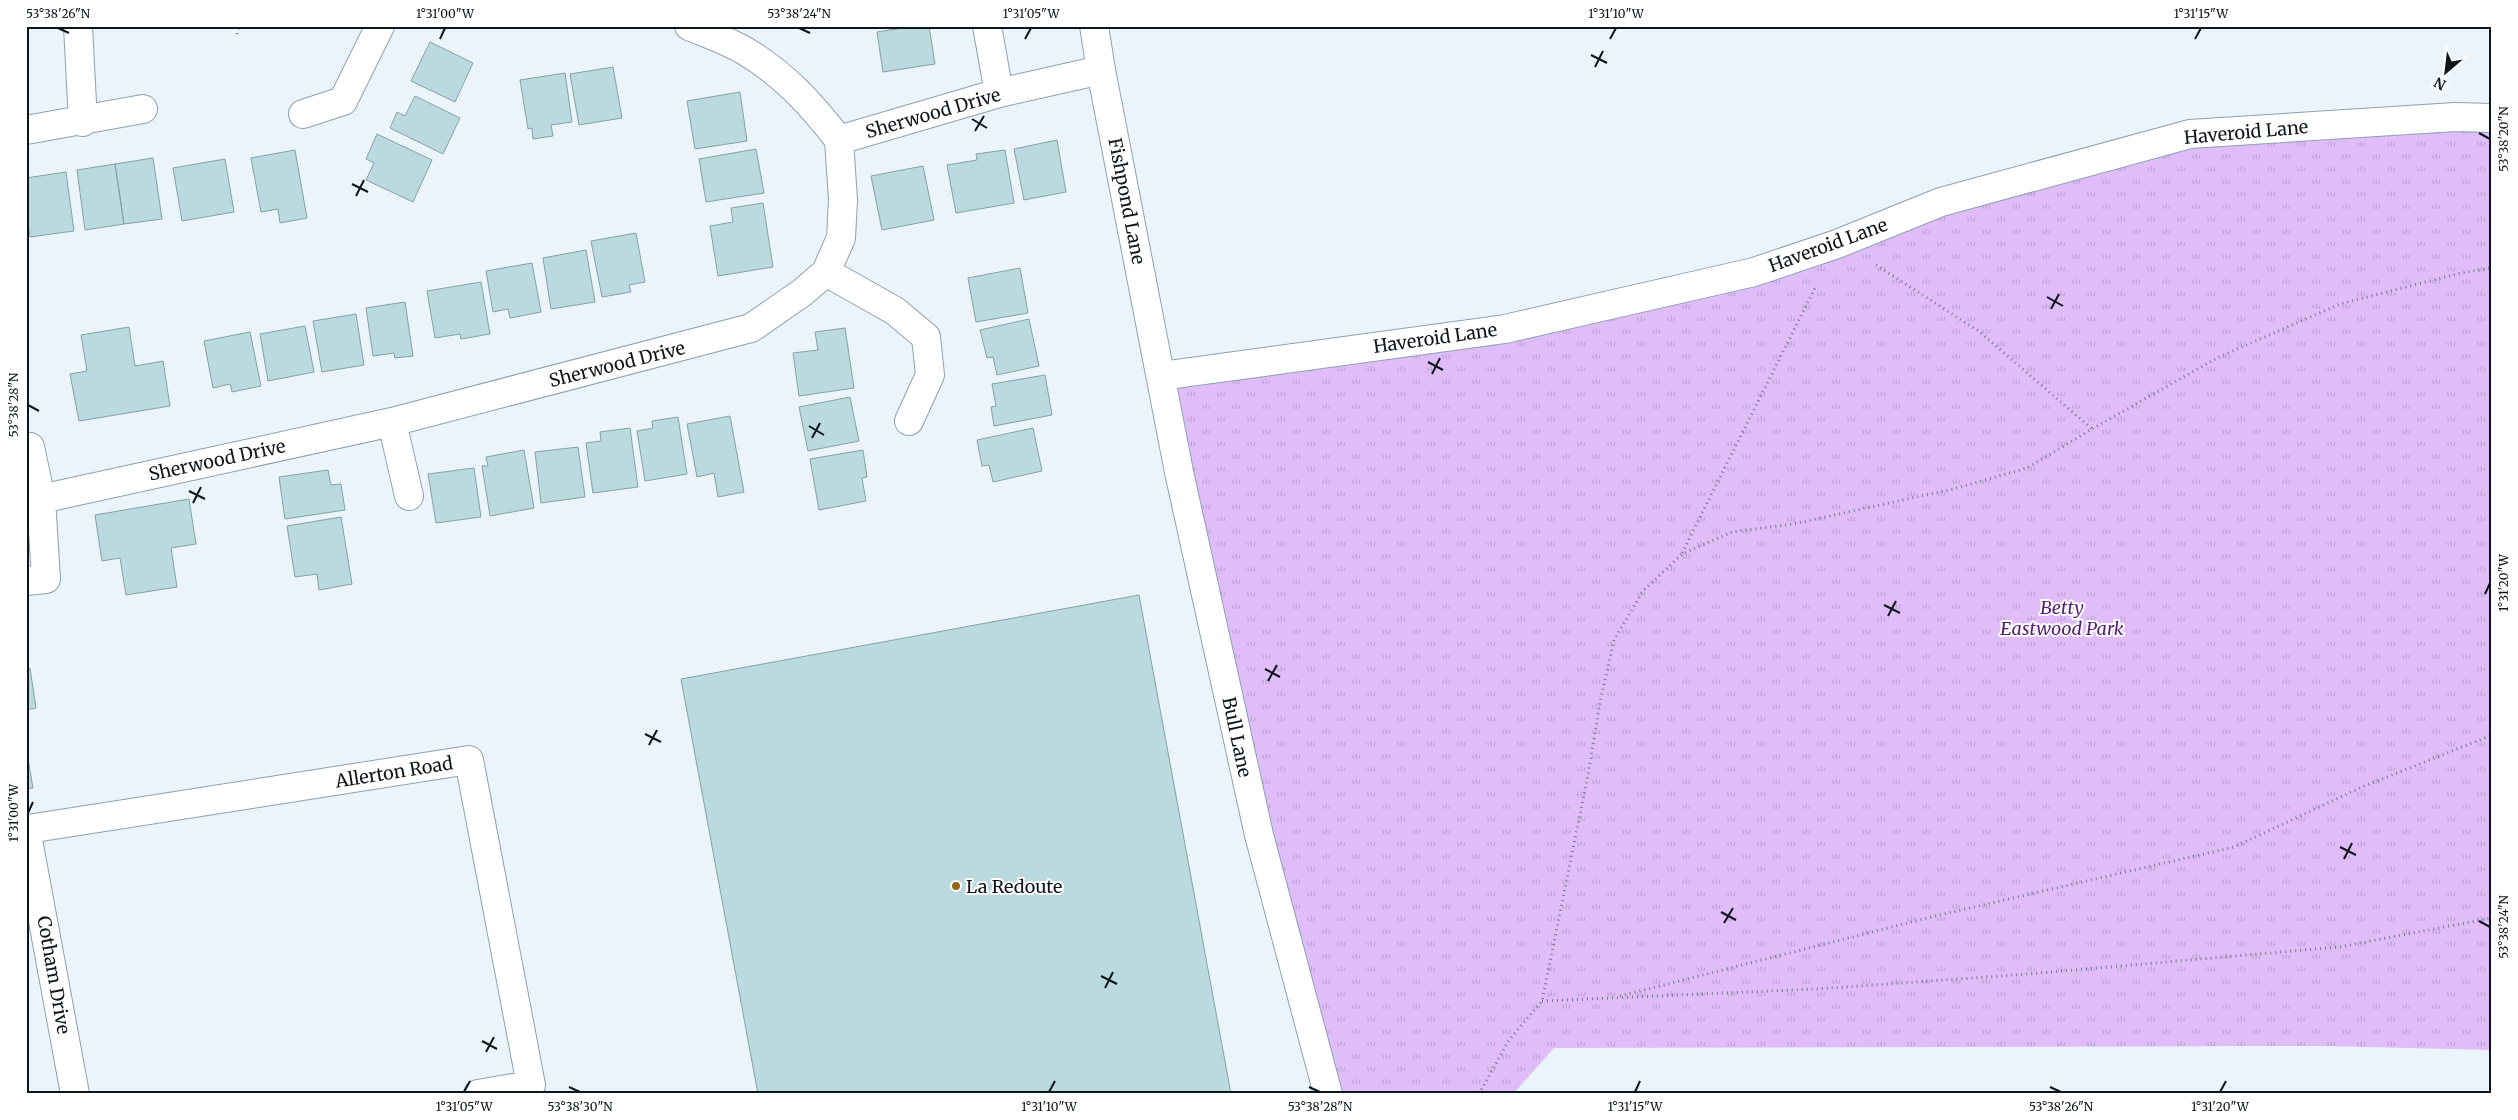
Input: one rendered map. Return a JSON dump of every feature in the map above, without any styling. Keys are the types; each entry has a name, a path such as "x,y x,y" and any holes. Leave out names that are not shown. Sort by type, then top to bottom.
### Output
{"street":[{"path":"78,26 82,122"},
{"path":"303,114 343,101 380,26"},
{"path":"689,26 745,51 784,79 812,106 839,140"},
{"path":"986,26 999,94"},
{"name":"Fishpond Lane","path":"1094,26 1161,376"},
{"name":"Sherwood Drive","path":"41,499 392,422 751,328 803,292 826,272 841,238 843,200 839,140 999,94 1101,70"},
{"path":"26,130 82,122 143,109"},
{"name":"Haveroid Lane","path":"1161,376 1504,329 1754,272 1837,244 1941,202 2190,134 2455,117 2492,118"},
{"path":"826,272 895,311 926,337 930,375 909,421"},
{"name":"Bull Lane","path":"1161,376 1179,472 1259,835 1328,1094"},
{"path":"392,422 409,496"},
{"path":"30,447 41,499 36,580"},
{"name":"Allerton Road","path":"27,829 470,760 531,1085 478,1094"},
{"name":"Cotham Drive","path":"27,829 75,1094"}],"path":[{"path":"238,34 239,26"},
{"path":"1682,554 1837,244 1893,274 1980,332 2092,429"},
{"path":"1478,1094 1508,1040 1542,1001 1588,775 1600,702 1614,640 1643,591 1682,554 1732,532 1793,524 1944,492 2027,468 2217,358 2340,304 2461,273 2492,268"},
{"path":"1612,998 1945,914 2234,847 2362,787 2492,735"},
{"path":"1542,1001 1816,989 2016,976 2339,946 2492,918"}],"green space":[{"name":"Betty Eastwood Park","path":"2492,118 2492,1050 2324,1046 1554,1048 1513,1094 1328,1094 1161,376 1504,329 2190,134"}],"building":[{"path":"929,26 935,64 883,72 877,32"},
{"path":"430,42 473,63 455,102 411,81"},
{"path":"613,67 622,118 579,125 570,74"},
{"path":"565,73 572,122 551,125 553,136 533,139 532,128 528,129 520,80"},
{"path":"740,92 747,141 695,149 687,101"},
{"path":"415,96 460,118 443,154 390,128 397,112 405,116"},
{"path":"377,134 432,160 413,202 366,180 374,163 366,159"},
{"path":"1057,140 1066,192 1024,200 1014,149"},
{"path":"756,149 764,193 706,202 699,159"},
{"path":"295,150 307,218 280,223 278,209 261,212 251,158"},
{"path":"1005,150 1014,203 956,213 947,165 977,160 976,154"},
{"path":"153,158 162,219 124,224 115,164"},
{"path":"225,159 234,212 182,221 173,168"},
{"path":"115,164 124,224 85,230 77,170"},
{"path":"923,166 934,220 882,230 871,176"},
{"path":"66,172 74,231 30,237 26,208 26,178"},
{"path":"763,203 773,267 718,276 710,226 733,222 731,208"},
{"path":"636,233 645,282 629,285 631,292 602,297 591,241"},
{"path":"586,250 595,302 551,309 543,258"},
{"path":"532,263 541,312 510,318 508,309 493,312 486,271"},
{"path":"1020,268 1028,313 976,322 968,278"},
{"path":"481,282 490,334 461,339 460,334 435,338 427,291"},
{"path":"405,302 413,356 395,358 394,353 373,356 366,308"},
{"path":"356,314 364,365 322,372 313,321"},
{"path":"1029,319 1039,366 997,375 993,357 987,358 980,330"},
{"path":"305,326 314,372 268,381 260,334"},
{"path":"129,327 135,366 163,361 170,406 79,421 70,374 87,371 81,335"},
{"path":"845,328 854,388 799,396 793,353 818,350 815,332"},
{"path":"250,332 261,386 232,392 230,384 213,388 204,341"},
{"path":"1045,375 1052,415 994,426 991,407 996,406 992,384"},
{"path":"850,397 859,441 808,451 799,407"},
{"path":"730,416 744,492 718,497 714,473 697,477 687,424"},
{"path":"678,417 687,474 645,481 637,431 653,428 652,421"},
{"path":"630,428 638,487 593,493 586,443 601,441 600,432"},
{"path":"1033,428 1042,471 993,482 989,465 982,466 977,440"},
{"path":"578,447 585,497 541,503 535,452"},
{"path":"524,450 534,508 490,516 482,466 488,466 486,457"},
{"path":"863,450 867,477 862,478 866,501 819,510 810,459"},
{"path":"474,468 481,517 436,523 428,474"},
{"path":"328,470 331,485 341,484 345,510 285,519 279,477"},
{"path":"189,499 196,544 171,548 177,587 126,595 120,558 102,561 95,515"},
{"path":"341,517 352,584 319,590 317,574 295,577 287,526"},
{"name":"La Redoute","path":"1139,595 1231,1094 758,1094 681,679"},
{"path":"30,668 36,708 26,710 26,669"},
{"path":"26,747 33,788 26,789"}],"place":[{"name":"La Redoute","path":"956,886"}]}
